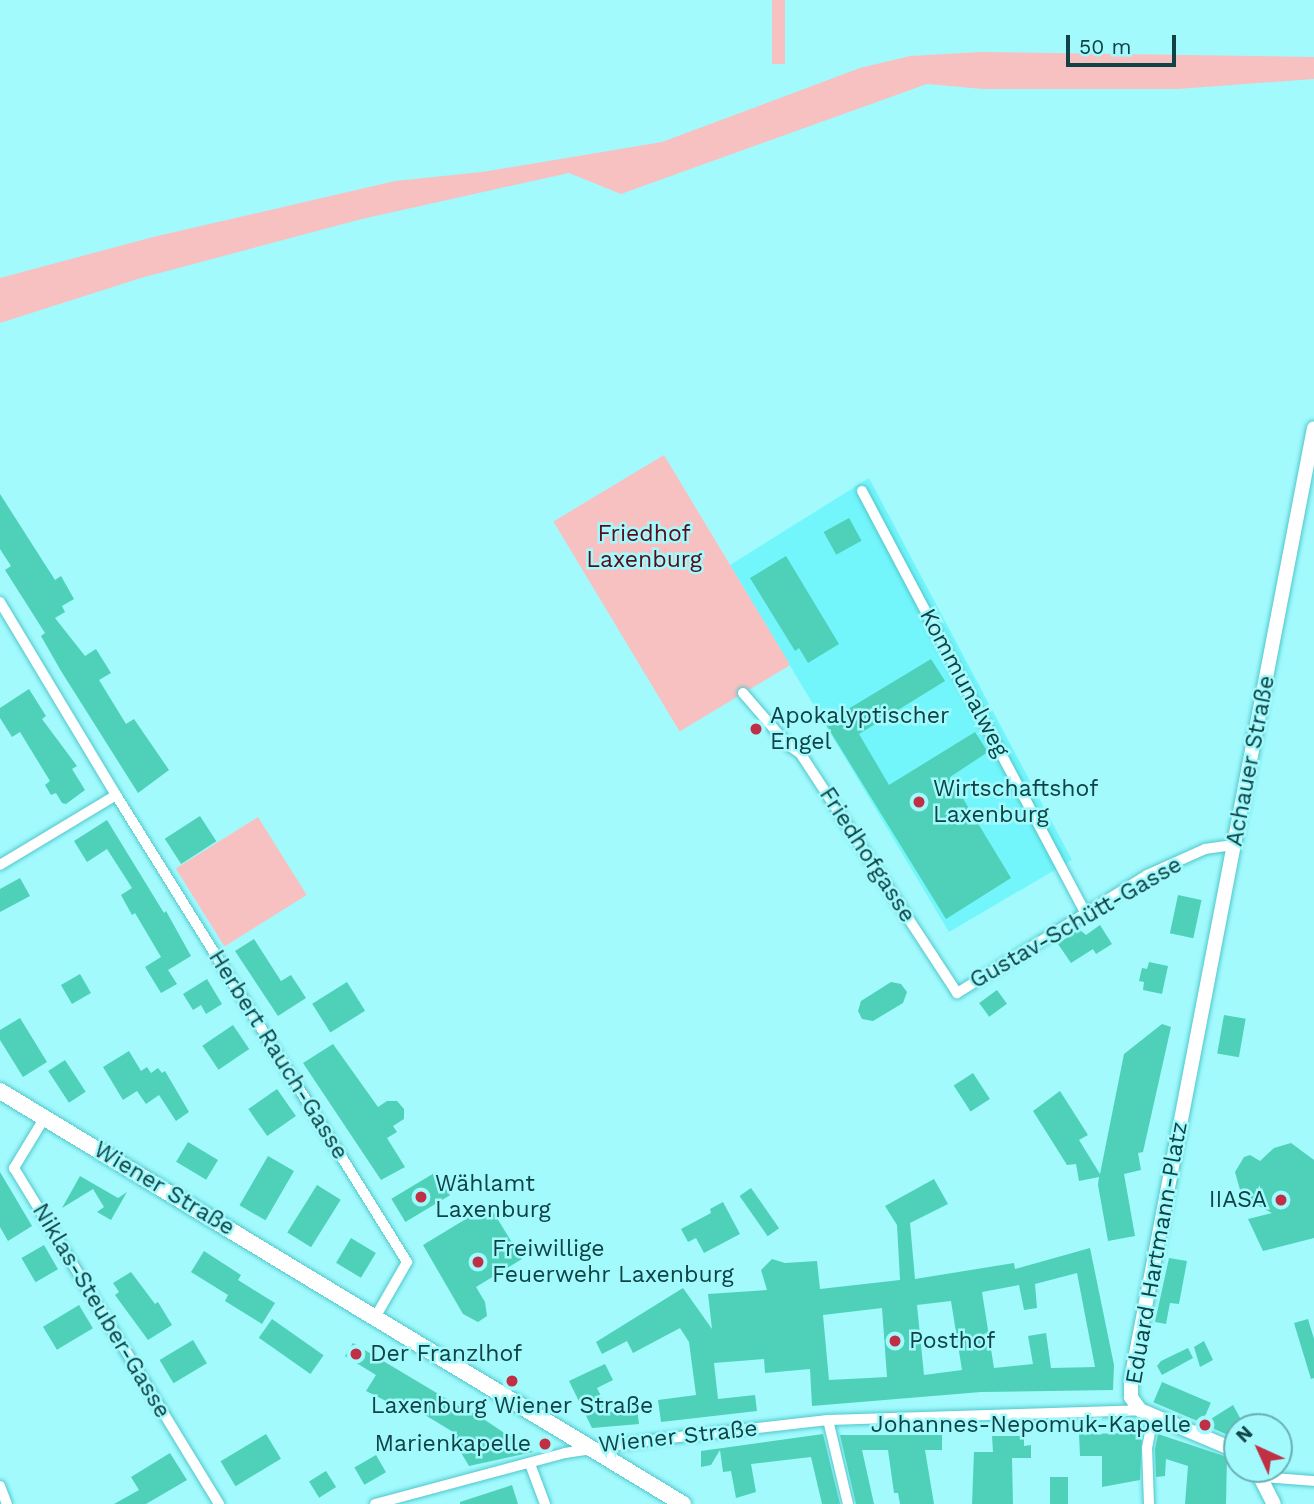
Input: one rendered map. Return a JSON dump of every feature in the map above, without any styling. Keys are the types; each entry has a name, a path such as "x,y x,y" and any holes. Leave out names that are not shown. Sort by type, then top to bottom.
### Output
{"main road":[{"name":"Wiener Straße","path":"0,1091 592,1449"},
{"path":"592,1449 683,1504"}],"street":[{"name":"Achauer Straße","path":"1187,1094 1314,428"},
{"name":"Kommunalweg","path":"862,491 1085,912"},
{"name":"Herbert Rauch-Gasse","path":"0,602 116,795 407,1262 376,1316"},
{"name":"Friedhofgasse","path":"743,693 788,745 800,753 957,993"},
{"path":"0,865 116,795"},
{"name":"Gustav-Schütt-Gasse","path":"957,993 1147,875 1205,849 1236,845"},
{"name":"Eduard Hartmann-Platz","path":"1146,1414 1131,1397 1131,1380 1149,1274 1187,1094"},
{"name":"Niklas-Steuber-Gasse","path":"45,1117 14,1168 219,1504"},
{"path":"1146,1414 1149,1504"},
{"name":"Wiener Straße","path":"592,1449 828,1420 1146,1414 1223,1445"},
{"path":"828,1420 848,1504"},
{"path":"375,1504 592,1449"},
{"path":"530,1464 545,1504"},
{"path":"1293,1478 1314,1481"},
{"path":"1264,1483 1273,1504"},
{"path":"0,1486 7,1504"}],"shaded area":[{"path":"869,478 1072,860 949,932 730,565"}],"green space":[{"path":"772,0 785,0 785,64 772,64"},
{"path":"980,52 1314,57 1314,79 1178,89 983,89 927,84 621,194 569,173 362,219 141,278 0,323 0,278 153,237 395,181 482,172 662,142 860,68 910,56"},
{"name":"Friedhof Laxenburg","path":"664,455 790,665 680,731 553,521"},
{"path":"258,817 307,895 224,946 176,868"}],"building":[{"path":"0,494 55,580 61,576 74,599 62,606 65,612 55,618 85,656 96,649 111,673 99,680 126,724 134,719 169,770 138,793 61,671 41,636 45,633 5,570 11,566 0,549"},
{"path":"849,518 862,541 836,555 824,532"},
{"path":"786,556 839,644 808,663 799,648 795,651 750,578"},
{"name":"Wirtschaftshof Laxenburg","path":"931,659 945,681 859,734 889,785 975,732 988,752 950,777 1011,878 946,919 825,723"},
{"path":"29,689 46,716 42,719 77,766 72,769 85,790 66,804 62,803 56,793 51,795 45,785 50,781 20,732 12,737 0,718 0,708"},
{"path":"200,816 216,841 181,864 165,839"},
{"path":"107,820 164,913 166,911 191,956 168,970 177,984 161,993 145,967 161,957 121,895 132,888 107,849 87,862 74,841"},
{"path":"20,878 30,896 0,912 0,889"},
{"path":"1178,895 1201,900 1193,938 1170,933"},
{"path":"1100,925 1112,944 1096,954 1093,949 1071,963 1058,944 1079,929 1086,935"},
{"path":"254,939 281,981 291,975 306,998 278,1016 235,951"},
{"path":"1149,962 1168,966 1162,994 1143,990 1144,982 1139,981 1142,968 1147,969"},
{"path":"80,974 91,993 72,1004 61,985"},
{"path":"207,979 222,1004 206,1014 201,1005 193,1010 183,994"},
{"path":"347,982 365,1011 330,1033 312,1004"},
{"path":"891,982 901,984 907,992 903,1003 873,1021 862,1019 858,1011 861,1001"},
{"path":"997,990 1007,1004 989,1017 979,1003"},
{"path":"1224,1015 1246,1019 1239,1057 1217,1053"},
{"path":"20,1018 47,1062 23,1077 0,1040 0,1030"},
{"path":"1162,1024 1171,1027 1143,1152 1138,1153 1141,1170 1124,1174 1135,1236 1108,1241 1098,1185 1099,1177 1079,1181 1076,1164 1067,1165 1033,1111 1060,1091 1088,1135 1079,1140 1100,1174 1124,1054"},
{"path":"233,1025 249,1049 219,1070 202,1046"},
{"path":"333,1044 378,1107 387,1101 397,1101 404,1109 404,1119 393,1126 397,1132 387,1138 405,1167 381,1180 303,1063"},
{"path":"129,1051 141,1071 147,1067 151,1073 158,1068 162,1073 165,1071 189,1112 176,1121 159,1095 146,1104 137,1091 123,1100 103,1067"},
{"path":"65,1060 86,1092 69,1103 48,1071"},
{"path":"973,1073 990,1099 971,1112 954,1086"},
{"path":"277,1089 296,1116 267,1136 248,1109"},
{"path":"188,1142 218,1160 206,1180 176,1162"},
{"name":"IIASA","path":"1291,1143 1314,1160 1314,1238 1263,1251 1248,1219 1272,1213 1242,1197 1235,1172 1244,1157 1250,1155 1260,1161 1274,1148"},
{"path":"268,1156 294,1171 265,1220 240,1205"},
{"path":"0,1172 32,1226 8,1241 0,1227"},
{"name":"Wählamt Laxenburg","path":"436,1172 450,1195 405,1222 391,1199"},
{"path":"80,1176 118,1198 127,1192 111,1220 97,1212 104,1207 93,1189 62,1208"},
{"path":"934,1179 948,1204 910,1223 915,1279 1014,1263 1015,1269 1090,1248 1114,1365 1113,1390 981,1392 812,1406 810,1369 765,1373 764,1359 714,1363 718,1399 755,1395 757,1411 661,1422 658,1400 696,1395 689,1342 680,1328 633,1353 627,1341 602,1354 596,1342 683,1288 712,1329 708,1294 767,1290 761,1270 772,1259 785,1263 817,1261 820,1289 900,1280 897,1225 885,1206","holes":["1077,1273 1095,1367 1051,1368 1046,1333 1028,1336 1033,1364 994,1368 982,1292 1019,1285 1024,1310 1037,1308 1035,1284","951,1301 962,1370 924,1375 917,1305","882,1308 887,1377 829,1380 823,1315"]},
{"path":"317,1185 341,1200 311,1247 287,1232"},
{"path":"751,1188 779,1228 768,1236 740,1196"},
{"path":"723,1202 740,1234 704,1253 696,1238 688,1242 681,1229 711,1213 710,1209"},
{"name":"Freiwillige Feuerwehr Laxenburg","path":"489,1205 522,1259 476,1287 485,1302 487,1316 478,1322 463,1314 423,1245"},
{"path":"351,1238 376,1253 361,1278 336,1263"},
{"path":"44,1245 58,1269 35,1282 21,1258"},
{"path":"204,1251 241,1275 238,1280 275,1303 262,1324 225,1301 228,1295 191,1272"},
{"path":"1169,1258 1187,1261 1179,1304 1170,1303 1166,1324 1155,1322"},
{"path":"131,1272 155,1304 158,1302 172,1325 148,1340 115,1295 119,1292 113,1283"},
{"path":"79,1305 93,1328 57,1350 43,1327"},
{"path":"272,1319 324,1355 310,1374 259,1338"},
{"path":"1308,1319 1314,1339 1314,1378 1311,1379 1294,1323"},
{"path":"193,1340 207,1363 173,1383 160,1360"},
{"path":"1204,1341 1213,1360 1200,1367 1194,1347"},
{"path":"353,1343 472,1414 473,1412 533,1452 469,1466 454,1441 458,1435 402,1401 398,1407 366,1391 376,1375 345,1356"},
{"path":"1188,1348 1193,1358 1162,1375 1157,1366 1161,1361"},
{"path":"605,1364 613,1380 597,1388 609,1412 637,1408 639,1424 592,1428 569,1381"},
{"path":"1162,1382 1211,1403 1202,1423 1153,1402"},
{"path":"1233,1405 1237,1413 1223,1413 1223,1433 1203,1424"},
{"path":"1142,1433 1140,1480 1102,1487 1102,1456 1080,1456 1079,1434"},
{"path":"266,1434 281,1459 236,1486 221,1461"},
{"path":"823,1434 840,1504 822,1504 811,1457 751,1464 756,1492 736,1498 731,1471 723,1472 720,1450 711,1465 701,1467 701,1451"},
{"path":"1158,1434 1223,1456 1226,1504 1185,1504 1188,1466 1166,1459 1165,1476 1156,1477 1155,1449"},
{"path":"840,1435 942,1435 942,1450 925,1450 934,1504 900,1504 898,1493 894,1493 888,1450 862,1450 874,1504 856,1504"},
{"path":"992,1436 1024,1436 1024,1446 1031,1445 1031,1458 1012,1458 1013,1504 972,1504 974,1452 993,1452"},
{"path":"170,1453 187,1480 146,1504 114,1504 139,1490 131,1477"},
{"path":"376,1455 386,1472 364,1485 354,1468"},
{"path":"326,1471 336,1487 319,1498 309,1482"},
{"path":"1050,1477 1068,1477 1068,1504 1050,1504"},
{"path":"512,1485 518,1504 460,1504 460,1502"}],"place":[{"name":"Apokalyptischer Engel","path":"756,729"},
{"name":"Wirtschaftshof Laxenburg","path":"919,802"},
{"name":"Wählamt Laxenburg","path":"421,1197"},
{"name":"IIASA","path":"1281,1200"},
{"name":"Freiwillige Feuerwehr Laxenburg","path":"478,1262"},
{"name":"Posthof","path":"895,1341"},
{"name":"Der Franzlhof","path":"356,1354"},
{"name":"Laxenburg Wiener Straße","path":"512,1381"},
{"name":"Johannes-Nepomuk-Kapelle","path":"1205,1425"},
{"name":"Marienkapelle","path":"545,1444"}]}
